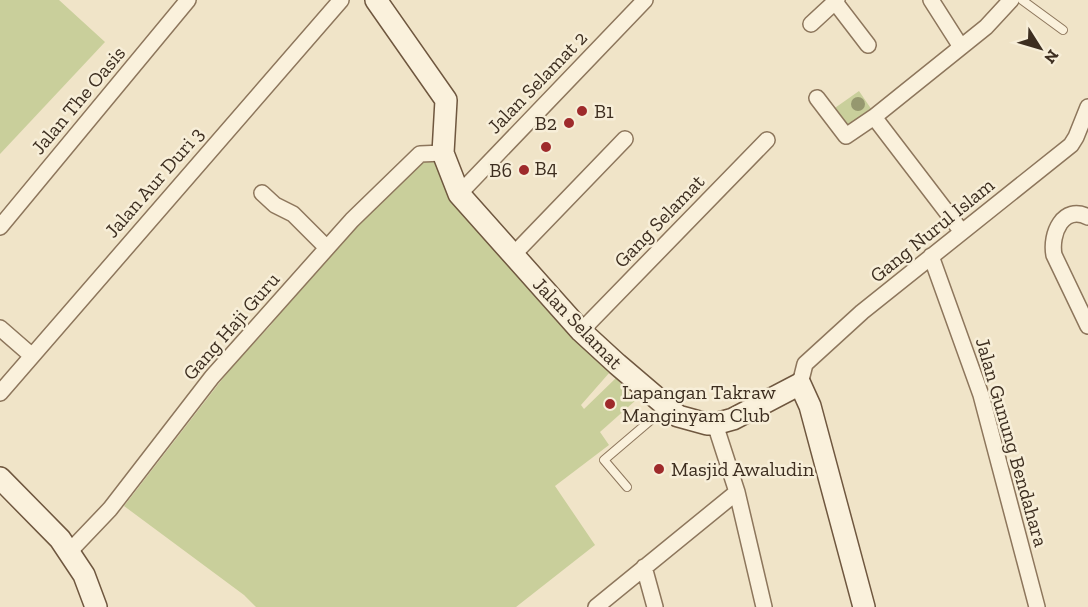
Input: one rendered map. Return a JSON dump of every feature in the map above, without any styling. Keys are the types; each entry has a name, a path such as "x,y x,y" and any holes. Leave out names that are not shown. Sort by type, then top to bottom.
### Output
{"street":[{"name":"Jalan The Oasis","path":"0,227 188,0"},
{"name":"Jalan Aur Duri 3","path":"0,393 341,0"},
{"name":"Jalan Selamat","path":"376,0 446,100 443,153 459,194 581,331 678,416 692,421 716,424"},
{"name":"Jalan Selamat 2","path":"459,194 645,0"},
{"path":"931,0 961,47"},
{"path":"817,98 846,136 874,117 986,27 1011,0"},
{"path":"811,24 836,1 868,45"},
{"name":"Gang Nurul Islam","path":"800,384 805,363 862,312 1071,145 1088,107"},
{"path":"874,117 962,232"},
{"path":"513,255 625,139"},
{"name":"Gang Selamat","path":"581,331 767,140"},
{"name":"Gang Haji Guru","path":"69,552 110,509 212,377 360,211 420,154 443,153"},
{"path":"262,193 275,205 294,214 327,248"},
{"path":"1086,318 1054,255 1052,245 1057,228 1070,214 1078,213 1088,217"},
{"name":"Jalan Gunung Bendahara","path":"931,256 981,395 1037,607"},
{"path":"0,328 31,355"},
{"path":"764,607 737,492 716,424 733,419 800,384 810,406 864,607"},
{"path":"0,478 60,539 84,575 96,607"},
{"path":"596,607 737,492"},
{"path":"644,567 655,607"}],"lane":[{"path":"1022,0 1063,30"},
{"path":"627,487 604,460 666,407"}],"green space":[{"path":"0,0 59,0 105,42 0,154"},
{"path":"859,91 874,113 848,131 832,110"},
{"path":"443,153 459,194 617,364 581,405 584,409 616,378 636,400 600,432 609,445 555,486 595,545 516,607 256,607 244,595 124,506 234,364 270,326 352,220 401,170"}],"place":[{"name":"B1","path":"582,111"},
{"name":"B2","path":"569,123"},
{"name":"B4","path":"546,147"},
{"name":"B6","path":"524,170"},
{"name":"Lapangan Takraw Manginyam Club","path":"610,404"},
{"name":"Masjid Awaludin","path":"659,469"}]}
